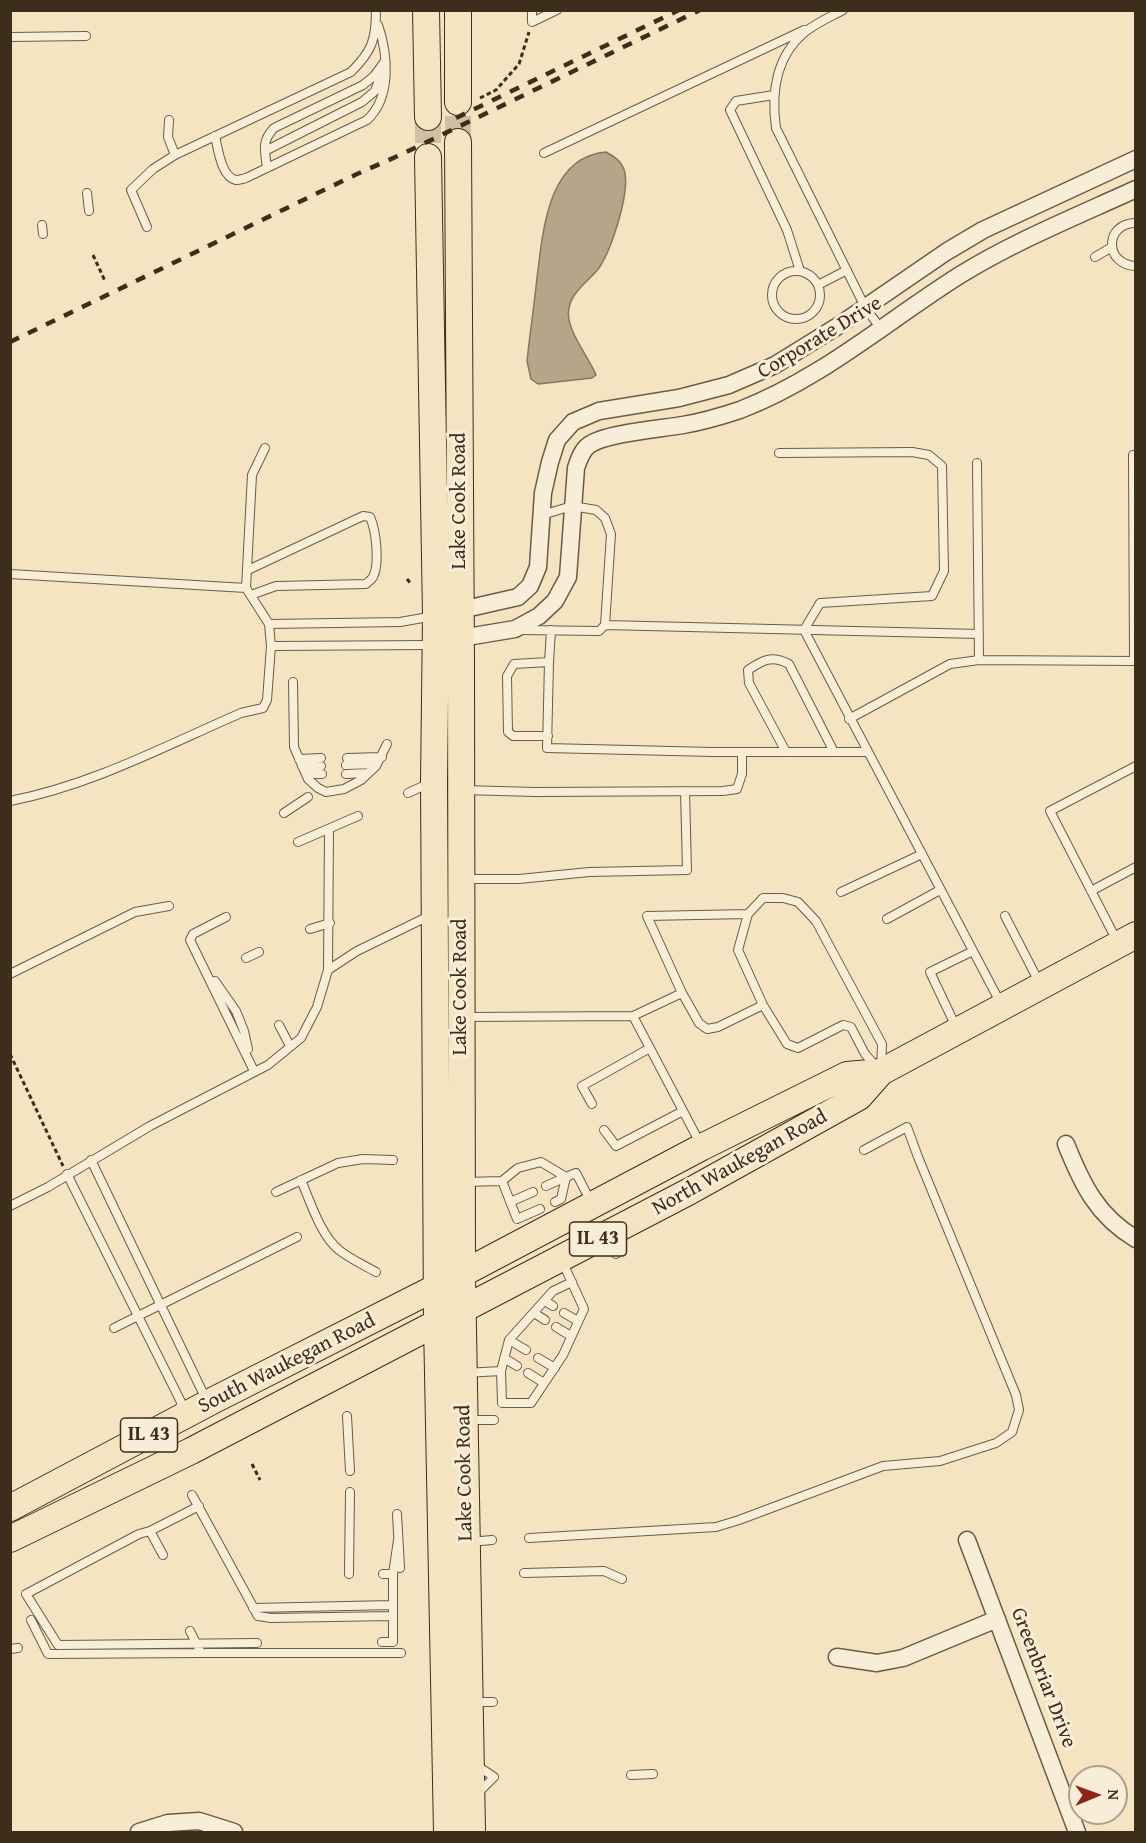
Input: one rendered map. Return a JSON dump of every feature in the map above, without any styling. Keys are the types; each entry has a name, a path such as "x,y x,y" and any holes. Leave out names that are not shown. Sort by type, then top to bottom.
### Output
{"main road":[{"path":"426,10 428,117"},
{"path":"458,10 469,100"},
{"name":"Lake Cook Road","path":"458,142 448,641 461,790 464,1420 447,1540 481,1702 471,1761 472,1833"},
{"name":"Lake Cook Road","path":"428,157 448,613"},
{"name":"Lake Cook Road","path":"447,1833 447,1540 437,1323 434,782 448,641"},
{"name":"North Waukegan Road","path":"462,1309 561,1258 611,1244 690,1191 859,1097 881,1072 1127,940"},
{"name":"North Waukegan Road","path":"462,1274 702,1147 847,1075 881,1072"},
{"name":"IL 43","path":"437,1287 462,1274"},
{"name":"South Waukegan Road","path":"10,1508 214,1400 437,1287"},
{"name":"IL 43","path":"437,1323 462,1309"},
{"name":"South Waukegan Road","path":"10,1539 191,1451 437,1323"}],"street":[{"name":"Corporate Drive","path":"448,613 518,597 530,586 538,567 543,493 550,462 557,441 573,422 599,411 679,398 729,385 775,365 983,230 1136,159"},
{"name":"Corporate Drive","path":"448,641 514,630 539,616 555,601 568,577 576,468 581,454 589,445 606,437 685,425 738,410 787,389 960,275 996,255 1136,189"},
{"path":"1066,1144 1089,1195 1105,1215 1126,1234 1136,1239"},
{"name":"Greenbriar Drive","path":"967,1540 1077,1833"},
{"path":"837,1657 877,1663 903,1658 997,1619"},
{"path":"139,1833 168,1823 199,1821 234,1833"}],"lane":[{"path":"532,10 532,22 557,10"},
{"path":"544,153 843,10"},
{"path":"215,136 220,162 228,176 236,180 246,178 367,120 381,103 384,88 384,42 376,15"},
{"path":"147,227 130,190 153,169 175,155 351,72 370,51 374,39 376,15"},
{"path":"825,20 805,33 786,53 777,76 774,95 776,128 866,307 881,329"},
{"path":"10,37 86,36"},
{"path":"267,168 265,151 267,136 274,128 363,85 374,76 385,61"},
{"path":"265,151 362,102 375,90 385,61"},
{"path":"774,95 736,101 730,110 787,230 800,271"},
{"path":"169,120 168,137 175,155"},
{"path":"87,193 89,211"},
{"path":"1136,223 1125,224 1119,228 1112,240 1114,255 1119,261 1125,265 1136,266"},
{"path":"1095,257 1112,248"},
{"path":"818,285 847,270"},
{"path":"800,271 814,279 818,285 819,301 811,314 797,319 782,315 773,302 774,286 784,274 800,271"},
{"path":"10,801 40,795 107,773 241,713 263,708 267,700 271,646 269,624 249,592 248,570 252,475 265,448"},
{"path":"779,453 912,452 929,455 942,466 944,571 932,596 820,603 804,630"},
{"path":"849,719 950,664 979,660 1135,661 1133,455 1136,455"},
{"path":"977,463 979,660"},
{"path":"542,515 572,506 596,510 605,518 611,534 605,626"},
{"path":"10,574 249,592 276,586 366,584 373,578 376,559 375,534 370,518 363,516 248,570"},
{"path":"269,624 400,622 448,613"},
{"path":"514,630 599,631 605,626 979,634"},
{"path":"551,630 547,748 867,752"},
{"path":"804,630 1002,1007"},
{"path":"271,646 448,641"},
{"path":"786,752 749,683 748,670 762,661 778,658 789,664 834,752"},
{"path":"548,736 513,736 508,732 507,676 514,664 549,662"},
{"path":"293,682 294,747 308,779 318,788 326,792 344,789 361,780 380,761 387,744"},
{"path":"461,790 535,792 737,789 742,774 742,752"},
{"path":"368,773 346,766 380,761"},
{"path":"302,766 321,766 302,766"},
{"path":"1127,940 1091,891 1050,811 1136,766"},
{"path":"408,793 434,782"},
{"path":"461,879 519,879 589,872 687,870 685,791"},
{"path":"284,813 308,797"},
{"path":"298,842 358,816"},
{"path":"10,1206 48,1187 150,1126 268,1065 301,1038 317,1007 328,970 329,829"},
{"path":"841,892 922,854"},
{"path":"1091,891 1136,867"},
{"path":"886,919 940,890"},
{"path":"763,898 783,898 798,902 816,921 882,1044 881,1072 865,1054 851,1026 843,1025 798,1048 787,1044 763,1005 738,950 748,915 763,898"},
{"path":"10,974 135,912 169,906"},
{"path":"328,970 357,951 434,914"},
{"path":"748,915 647,916 682,993 699,1023 707,1029 718,1027 763,1005"},
{"path":"1005,916 1041,986"},
{"path":"225,917 193,934 190,940 256,1070"},
{"path":"310,929 330,922"},
{"path":"958,1031 930,972 973,951"},
{"path":"246,958 259,952"},
{"path":"462,1017 633,1016 682,993"},
{"path":"633,1016 702,1147"},
{"path":"279,1025 290,1046"},
{"path":"592,1104 582,1086 650,1048"},
{"path":"604,1130 616,1146 683,1111"},
{"path":"529,1538 716,1527 883,1466 940,1461 996,1443 1012,1431 1019,1410 1016,1395 907,1127 864,1150"},
{"path":"276,1192 338,1163 363,1159 393,1160"},
{"path":"92,1160 203,1393 214,1400"},
{"path":"462,1182 502,1181 518,1168 541,1162 566,1177"},
{"path":"546,1186 576,1173 592,1205"},
{"path":"67,1174 181,1402 180,1418"},
{"path":"555,1202 561,1199 566,1177"},
{"path":"301,1180 331,1241 338,1249 376,1272"},
{"path":"502,1181 517,1219 540,1209"},
{"path":"510,1202 533,1192"},
{"path":"114,1328 297,1237"},
{"path":"561,1258 572,1282 584,1309 563,1355 531,1403 502,1403 501,1371 509,1340 534,1313 549,1303 554,1291 572,1282"},
{"path":"534,1313 545,1320"},
{"path":"564,1313 578,1321"},
{"path":"556,1327 572,1336"},
{"path":"509,1340 526,1350"},
{"path":"504,1358 517,1366"},
{"path":"538,1358 555,1368"},
{"path":"463,1373 501,1371"},
{"path":"528,1373 544,1383"},
{"path":"347,1416 350,1471"},
{"path":"464,1420 494,1420"},
{"path":"349,1574 350,1492"},
{"path":"192,1495 258,1616 272,1618 393,1616"},
{"path":"199,1506 150,1531 139,1534 26,1594 58,1646 257,1643"},
{"path":"397,1514 400,1568"},
{"path":"150,1531 163,1556"},
{"path":"382,1642 393,1642 393,1605 388,1574 398,1540"},
{"path":"447,1540 492,1540"},
{"path":"524,1573 604,1571 621,1579"},
{"path":"253,1608 393,1605"},
{"path":"31,1620 48,1654 401,1653"},
{"path":"190,1631 201,1653"},
{"path":"204,1634 208,1644"},
{"path":"631,1775 653,1774"}],"path":[{"path":"469,100 496,90 519,64 532,22"},
{"path":"93,255 105,281"},
{"path":"407,579 411,584"},
{"path":"10,1054 67,1174"},
{"path":"252,1464 260,1480"}],"shaded area":[{"path":"606,152 618,160 623,167 625,189 623,203 615,233 604,259 574,296 568,316 574,333 596,375 592,378 538,384 531,379 527,361 546,219 560,182 571,167 586,157"}],"tunnel":[{"path":"458,102 458,142"},
{"path":"428,117 428,157"}],"railway":[{"path":"456,118 679,10"},
{"path":"10,342 700,10"}]}
